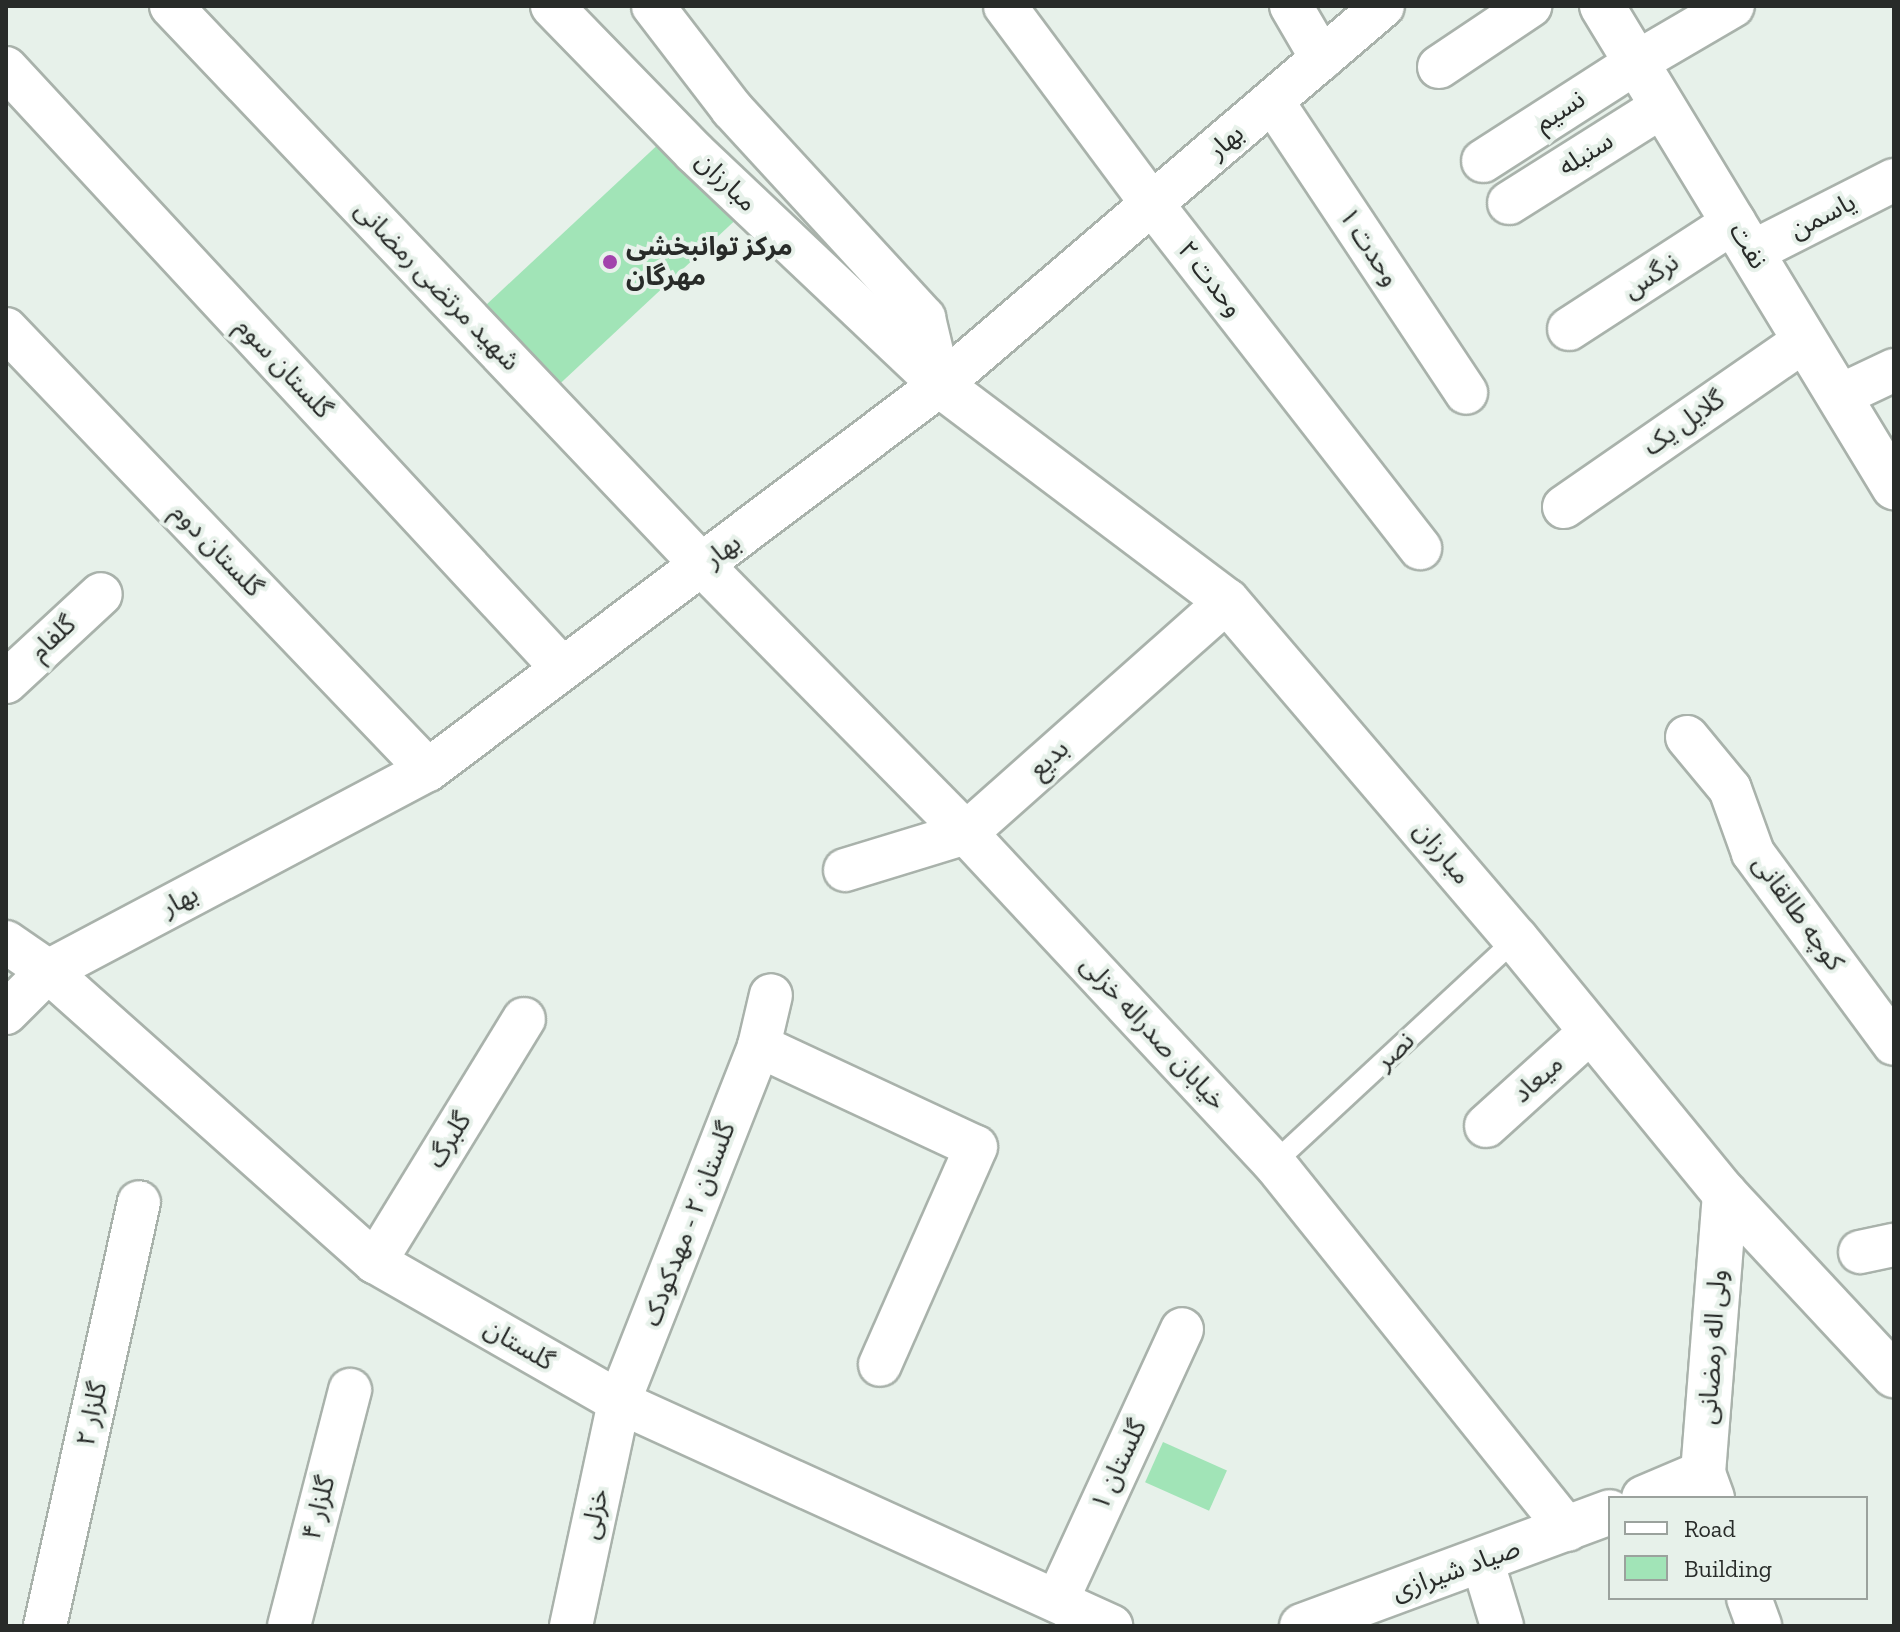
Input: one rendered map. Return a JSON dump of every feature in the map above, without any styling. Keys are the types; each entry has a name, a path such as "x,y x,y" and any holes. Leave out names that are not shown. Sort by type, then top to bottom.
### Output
{"street":[{"name":"شهید مرتضی رمضانی","path":"171,6 703,566"},
{"name":"مبارزان","path":"552,6 695,153 940,385 1227,601 1516,939 1725,1194 1894,1375"},
{"name":"مبارزان","path":"653,6 732,109 924,318 940,385"},
{"name":"وحدت ۲","path":"1005,6 1153,205 1420,548"},
{"path":"1291,6 1322,59"},
{"name":"بهار","path":"6,1013 48,971 428,770 940,385 1383,6"},
{"path":"1439,67 1530,6"},
{"name":"نفت","path":"1602,6 1894,487"},
{"name":"نسیم","path":"1483,161 1637,62 1733,6"},
{"name":"گلستان سوم","path":"6,68 562,668"},
{"name":"وحدت ۱","path":"1273,102 1466,393"},
{"name":"سنبله","path":"1509,203 1663,106"},
{"name":"یاسمن","path":"1743,237 1894,180"},
{"name":"نرگس","path":"1569,329 1743,237"},
{"name":"گلستان دوم","path":"6,329 428,770"},
{"name":"گلایل یک","path":"1564,507 1805,340"},
{"path":"1839,396 1894,370"},
{"name":"خیابان صدراله خزلی","path":"703,566 966,833 1274,1163 1568,1530"},
{"name":"گلفام","path":"6,682 101,594"},
{"name":"بدیع","path":"845,870 966,833 1227,601"},
{"name":"کوچه طالقانی","path":"1687,737 1730,789 1753,853 1894,1044"},
{"name":"گلستان","path":"6,942 48,971 375,1262 619,1402 1111,1626"},
{"name":"گلستان ۲ - مهدکودک","path":"619,1402 759,1046 771,995"},
{"name":"گلبرگ","path":"375,1262 524,1019"},
{"name":"میعاد","path":"1486,1126 1591,1031"},
{"path":"759,1046 976,1147 880,1365"},
{"name":"ولی اله رمضانی","path":"1708,1485 1725,1194"},
{"name":"گلزار ۲","path":"45,1626 139,1202"},
{"name":"گلستان ۱","path":"1057,1601 1182,1329"},
{"name":"گلزار ۴","path":"289,1626 350,1390"},
{"name":"خزلی","path":"571,1626 619,1402"},
{"path":"1654,1496 1708,1485"},
{"name":"صیاد شیرازی","path":"1302,1626 1608,1513"},
{"path":"1482,1560 1502,1626"},
{"path":"1750,1600 1759,1626"}],"lane":[{"name":"نصر","path":"1274,1163 1516,939"}],"building":[{"name":"مرکز توانبخشی مهرگان","path":"664,139 738,218 560,384 486,305"},
{"path":"1163,1442 1227,1470 1209,1511 1145,1482"}],"place":[{"name":"مرکز توانبخشی مهرگان","path":"610,262"}]}
